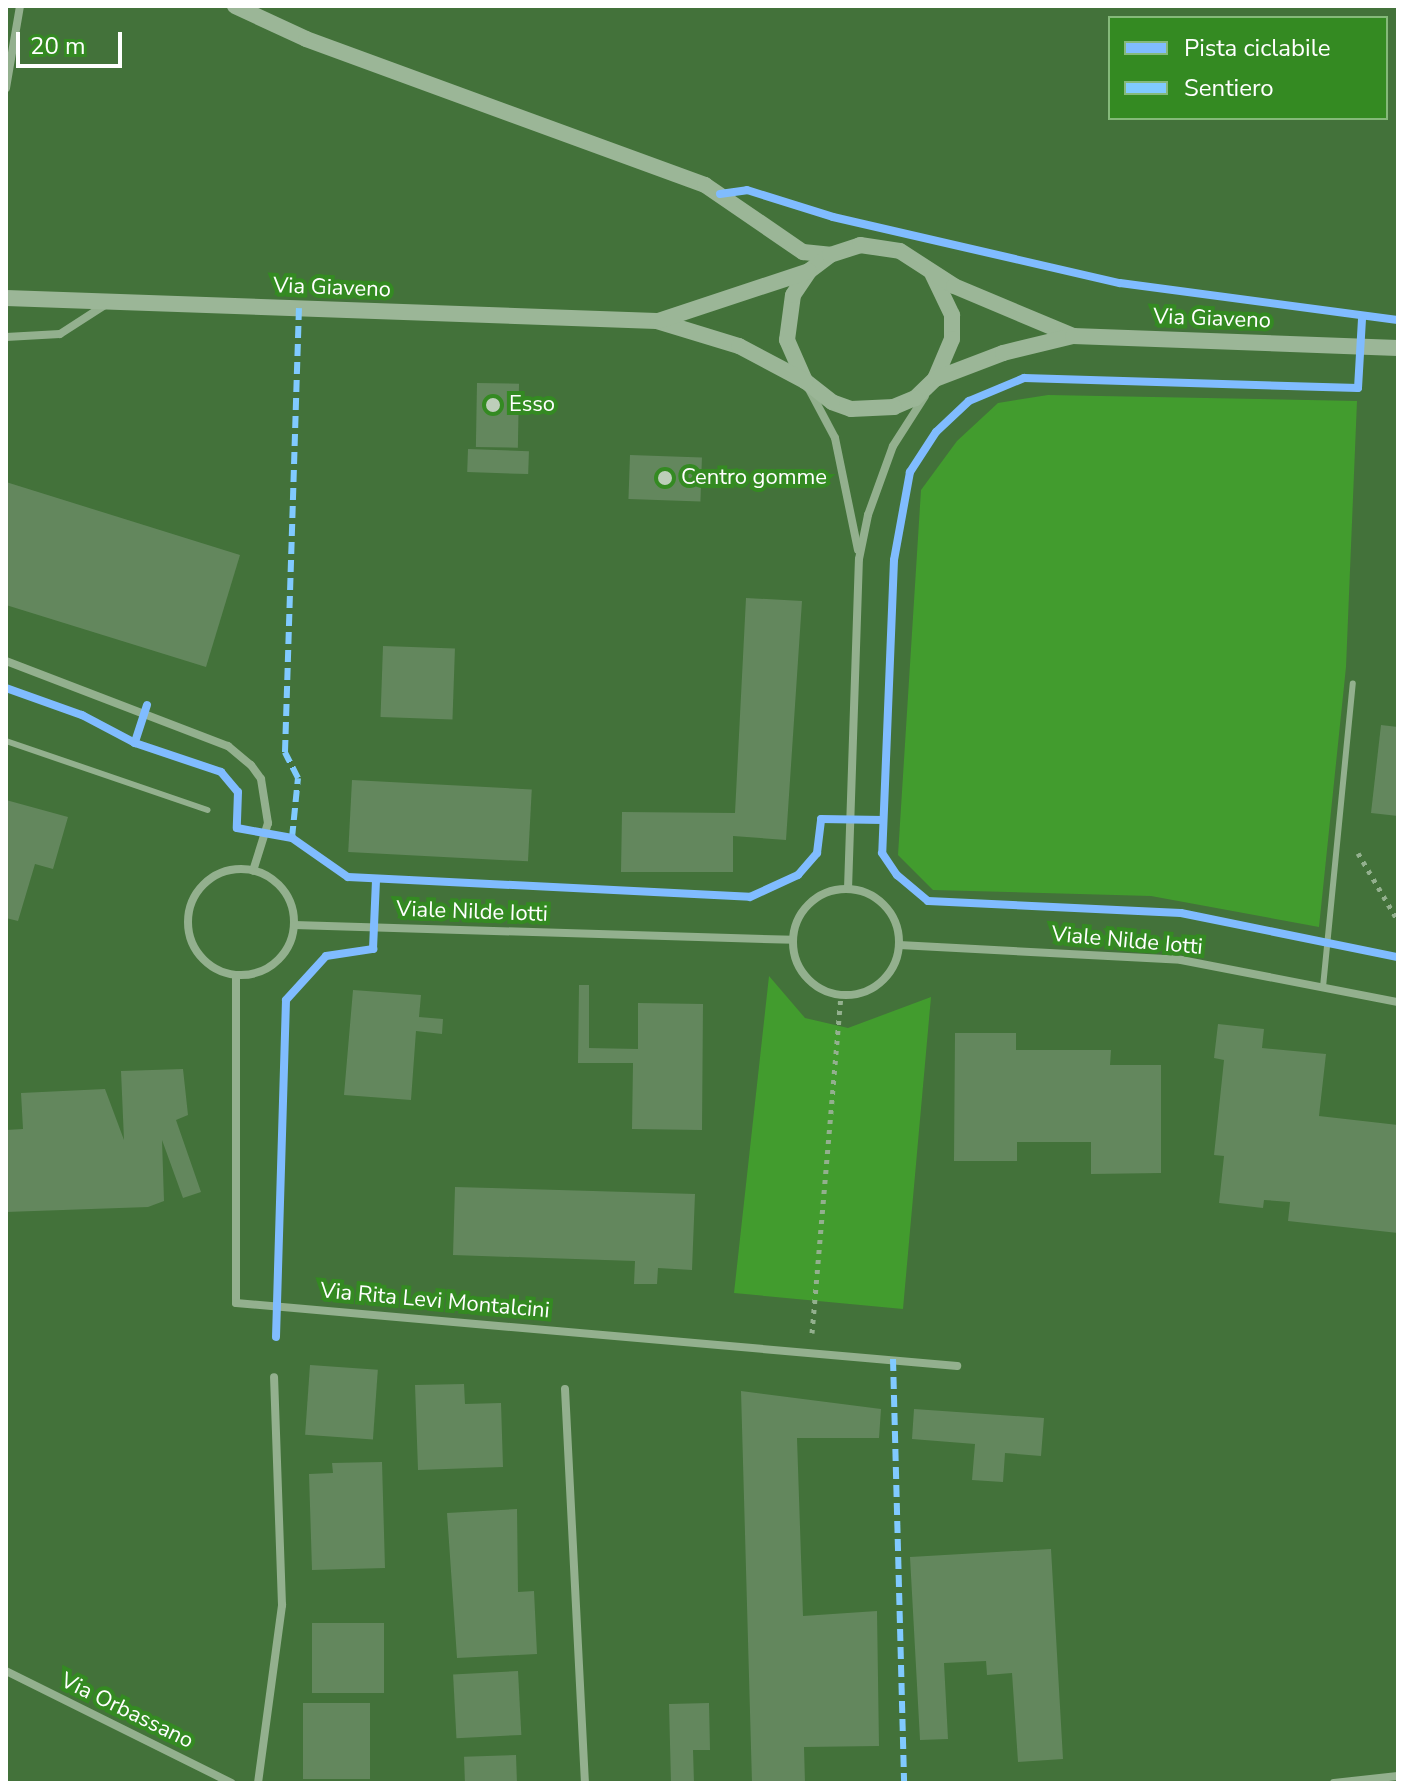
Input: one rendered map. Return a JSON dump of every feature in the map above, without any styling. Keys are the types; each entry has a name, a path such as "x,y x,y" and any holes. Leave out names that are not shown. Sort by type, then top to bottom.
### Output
{"main road":[{"path":"235,6 320,44 705,185 803,252 830,255"},
{"name":"Via Giaveno","path":"805,381 790,353 786,327 793,295 809,271 830,255 860,245 884,246 911,256 932,273 1073,336"},
{"name":"Via Giaveno","path":"657,321 809,271"},
{"path":"932,273 952,315 952,339 935,379"},
{"name":"Via Giaveno","path":"6,298 657,321 739,346 805,381 832,402 872,411 915,398 935,379 1003,353 1073,336 1398,348"}],"street":[{"path":"6,88 20,6"},
{"path":"6,337 60,334 110,302"},
{"path":"848,889 859,559 868,515 893,446 935,379"},
{"path":"805,381 835,438 859,559"},
{"path":"6,661 228,746 251,765 261,779 268,823 253,871"},
{"path":"253,871 283,890 294,925 280,958 260,972 236,975 214,968 197,953 188,931 190,908 200,888 219,874 253,871"},
{"path":"848,889 881,903 896,924 899,945 882,980 857,994 841,995 810,982 796,961 793,940 808,904 848,889"},
{"name":"Viale Nilde Iotti","path":"294,925 793,940"},
{"name":"Viale Nilde Iotti","path":"899,945 1181,960 1398,1002"},
{"name":"Via Rita Levi Montalcini","path":"236,975 236,1303 811,1350 957,1366"},
{"path":"258,1783 282,1605 274,1377"},
{"path":"565,1389 585,1783"},
{"name":"Via Orbassano","path":"6,1671 232,1783"},
{"path":"1334,1783 1398,1776"}],"lane":[{"path":"1323,987 1353,683"},
{"path":"6,741 208,810"}],"path":[{"path":"1355,846 1398,921"},
{"path":"811,1350 841,995"}],"green space":[{"path":"1048,395 1357,401 1346,667 1319,927 1151,896 933,890 898,855 921,490 957,441 998,403"},
{"path":"769,976 805,1018 848,1028 931,997 903,1309 734,1293"}],"building":[{"path":"477,383 519,384 518,448 476,447"},
{"path":"468,449 529,451 528,474 467,472"},
{"name":"Centro gomme","path":"630,455 702,458 700,501 628,499"},
{"path":"6,482 240,555 206,667 6,605"},
{"path":"746,598 802,601 786,840 733,836 733,872 621,872 622,812 735,813"},
{"path":"383,646 455,649 452,719 381,717"},
{"path":"1381,725 1398,727 1398,816 1371,813"},
{"path":"352,780 532,789 528,861 348,852"},
{"path":"6,800 68,817 53,869 35,864 18,921 6,918"},
{"path":"579,985 589,985 589,1048 638,1049 638,1003 703,1004 702,1130 632,1129 633,1063 578,1063"},
{"path":"353,990 421,995 419,1017 443,1019 442,1034 416,1031 411,1100 344,1095"},
{"path":"1218,1024 1264,1029 1262,1048 1326,1054 1319,1116 1398,1125 1398,1233 1288,1221 1290,1202 1264,1200 1263,1208 1219,1203 1224,1156 1214,1155 1224,1060 1214,1058"},
{"path":"955,1033 1016,1033 1016,1050 1111,1050 1110,1065 1161,1065 1161,1173 1091,1174 1091,1142 1017,1142 1017,1161 954,1161"},
{"path":"183,1069 188,1115 176,1120 201,1192 183,1198 162,1140 164,1201 148,1207 6,1212 6,1130 23,1129 21,1093 105,1089 124,1140 121,1071"},
{"path":"455,1187 695,1194 692,1270 658,1268 657,1284 634,1284 635,1261 453,1255"},
{"path":"310,1365 378,1370 373,1440 305,1435"},
{"path":"464,1384 465,1404 501,1403 503,1467 418,1470 415,1385"},
{"path":"741,1391 881,1409 879,1438 797,1438 803,1616 877,1611 879,1746 804,1747 805,1783 752,1783"},
{"path":"914,1409 1044,1418 1041,1456 1005,1453 1003,1482 972,1480 975,1444 912,1439"},
{"path":"382,1462 385,1568 312,1570 309,1474 333,1473 332,1463"},
{"path":"517,1509 518,1592 534,1591 537,1654 457,1658 447,1513"},
{"path":"1051,1549 1063,1759 1018,1762 1012,1673 987,1675 986,1661 944,1663 948,1739 920,1740 910,1557"},
{"path":"312,1623 384,1623 384,1693 312,1693"},
{"path":"518,1671 521,1735 456,1738 453,1674"},
{"path":"303,1703 370,1703 370,1779 303,1779"},
{"path":"709,1703 710,1750 693,1750 694,1783 671,1783 669,1704"},
{"path":"516,1755 517,1783 465,1783 464,1757"}],"marked path":[{"path":"292,838 298,778 285,752 299,308"},
{"path":"893,1359 904,1783"}],"cycle path":[{"path":"720,194 747,190 833,217 1120,283 1398,320"},
{"path":"1362,319 1358,388 1024,378 969,401 936,432 910,472 894,560 882,853 897,875 928,901 1181,913 1398,957"},
{"path":"6,688 82,715 135,743"},
{"path":"147,705 135,743 221,772 238,792 237,828 292,838 348,877 750,897 798,875 817,853 821,819 883,820"},
{"path":"276,1337 286,1000 326,956 373,949 376,879"}],"place":[{"name":"Esso","path":"493,405"},
{"name":"Centro gomme","path":"665,478"}]}
